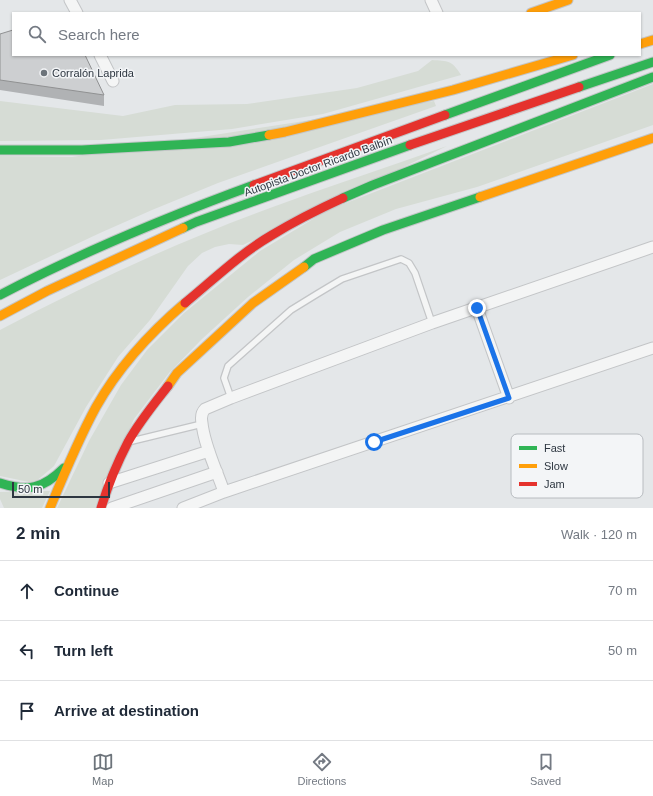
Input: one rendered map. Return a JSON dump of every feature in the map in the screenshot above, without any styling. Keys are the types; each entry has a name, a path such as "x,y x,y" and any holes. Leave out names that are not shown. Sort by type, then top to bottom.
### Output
{"main road":[{"path":"533,12 568,0"},
{"path":"641,36 653,32"},
{"path":"641,44 653,40"},
{"path":"0,150 82,150 229,142 285,132 438,94 570,56"},
{"name":"Autopista Doctor Ricardo Balbín","path":"0,295 44,272 191,208 607,56"},
{"name":"Autopista Doctor Ricardo Balbín","path":"0,316 47,291 196,222 360,162 653,62"},
{"path":"50,508 68,464 96,408 114,379 135,353 168,318 241,257 271,235 322,207 373,184 653,77"},
{"path":"101,508 109,483 128,442 142,420 177,373 253,303 314,259 383,230 653,138"},
{"path":"0,483 23,490 34,489 46,484 58,475 68,464"}],"street":[{"path":"70,0 76,12"},
{"path":"431,0 437,12"},
{"path":"101,56 114,81"},
{"path":"224,492 209,451 202,424 202,412 205,408 432,323 653,247"},
{"path":"477,308 509,398"},
{"path":"183,508 224,492 509,398 653,348"},
{"path":"109,483 209,451"},
{"path":"112,508 217,472"}],"lane":[{"path":"231,398 224,378 228,366 290,310 342,279 401,259 409,264 415,273 432,323"},
{"path":"128,442 202,424"}],"shaded area":[{"path":"432,60 449,62 455,66 461,75 323,114 232,129 101,140 0,141 0,101 123,116 175,105 247,104 357,88 418,71"},
{"path":"653,84 653,125 477,187 396,209 340,232 294,260 248,297 202,339 169,373 134,419 95,508 57,508 89,441 121,385 147,350 184,313 260,251 328,210"},
{"path":"434,101 436,106 218,183 152,210 0,280 0,156 72,157"},
{"path":"447,146 243,245 229,244 215,247 202,253 188,266 150,320 118,357 86,407 54,466 34,483 0,476 0,330 133,264 235,221"},
{"path":"50,491 42,508 4,508 0,499 0,492"}],"building":[{"name":"Corralón Laprida","path":"12,30 12,56 85,56 104,95 0,80 0,34"}],"traffic: fast":[{"path":"445,115 607,56"},
{"path":"579,87 653,62"},
{"path":"343,198 373,185 653,77"},
{"path":"0,150 82,150 229,142 269,135"},
{"path":"183,228 410,145"},
{"path":"0,295 62,264 125,236 254,185"},
{"path":"304,267 314,259 383,230 480,197"},
{"path":"0,483 27,488 35,487 49,480 64,468"}],"traffic: slow":[{"path":"534,12 568,0"},
{"path":"641,44 653,40"},
{"path":"269,135 453,90 570,56"},
{"path":"480,197 653,138"},
{"path":"0,316 47,291 183,228"},
{"path":"168,386 177,373 253,303 304,267"},
{"path":"50,508 89,419 114,378 148,338 185,303"}],"traffic: jam":[{"path":"410,145 579,87"},
{"path":"254,185 445,115"},
{"path":"185,303 238,258 261,242 298,220 343,198"},
{"path":"101,508 113,474 128,442 142,420 168,386"}],"place":[{"name":"Corralón Laprida","path":"44,73"}],"route":[{"path":"374,442 509,398 477,308"}]}
